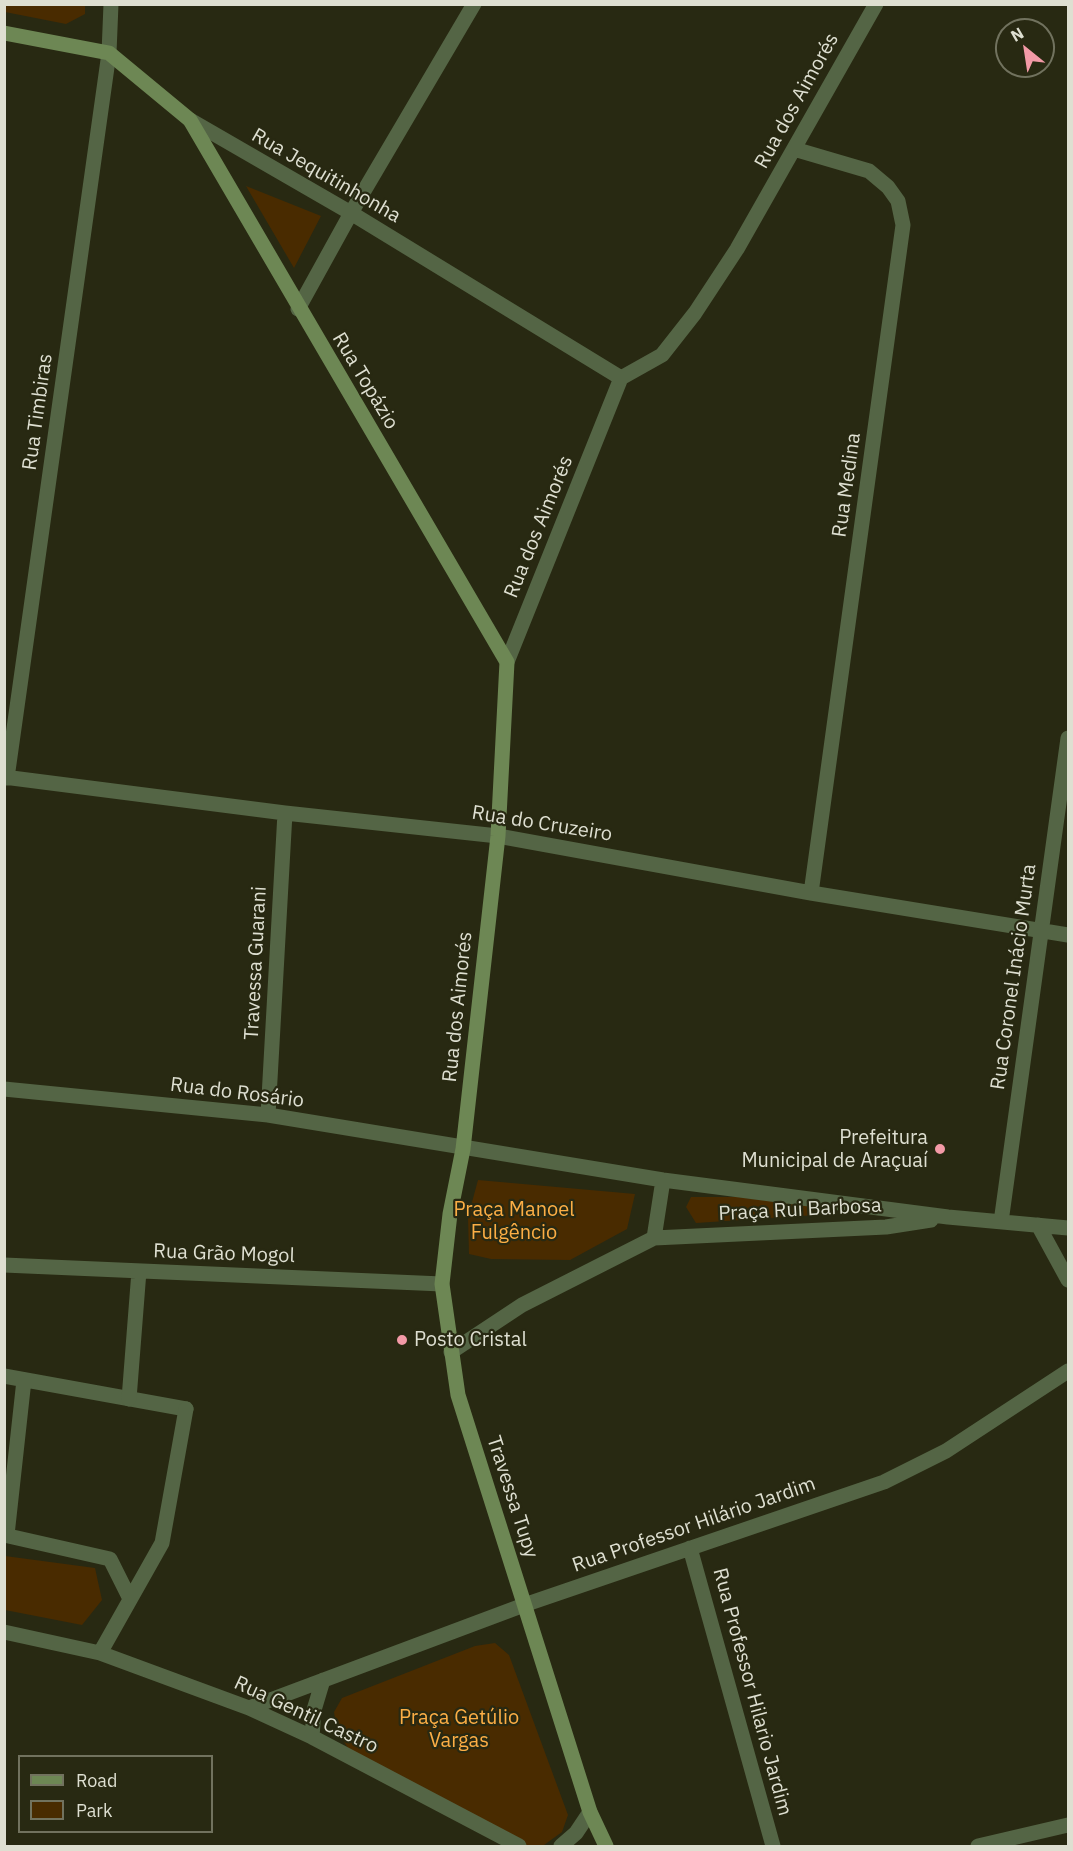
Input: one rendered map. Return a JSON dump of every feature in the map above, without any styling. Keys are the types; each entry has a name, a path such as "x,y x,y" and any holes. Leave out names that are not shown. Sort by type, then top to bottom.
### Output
{"main road":[{"name":"Rua Jequitinhonha","path":"4,33 110,53 190,120"},
{"name":"Rua Topázio","path":"190,120 298,309 507,662"},
{"name":"Rua dos Aimorés","path":"463,1149 498,836 507,662"},
{"name":"Travessa Tupy","path":"463,1149 450,1214 442,1284 458,1395 590,1812 606,1846"}],"street":[{"name":"Rua Timbiras","path":"6,777 110,53 111,4"},
{"path":"298,309 351,213 474,4"},
{"name":"Rua dos Aimorés","path":"507,662 621,378 662,355 688,321 737,249 876,4"},
{"name":"Rua Jequitinhonha","path":"190,120 351,213 621,378"},
{"name":"Rua Medina","path":"794,149 869,171 888,187 898,201 903,225 811,893"},
{"name":"Rua Coronel Inácio Murta","path":"1001,1222 1068,738"},
{"name":"Rua do Cruzeiro","path":"6,777 285,813 498,836 811,893 1068,935"},
{"name":"Travessa Guarani","path":"268,1115 285,813"},
{"name":"Rua do Rosário","path":"4,1089 268,1115 463,1149"},
{"path":"451,1352 522,1305 654,1238 663,1180 463,1149"},
{"name":"Praça Rui Barbosa","path":"663,1180 948,1217 1068,1228"},
{"name":"Praça Rui Barbosa","path":"654,1238 886,1227 948,1217"},
{"path":"1038,1225 1068,1280"},
{"name":"Rua Grão Mogol","path":"4,1265 442,1284"},
{"path":"129,1399 139,1271"},
{"name":"Rua Professor Hilário Jardim","path":"249,1708 524,1605 884,1482 946,1451 1068,1371"},
{"path":"4,1376 186,1409 162,1543 100,1653"},
{"path":"24,1380 6,1535 110,1559 130,1599"},
{"name":"Rua Professor Hilario Jardim","path":"690,1548 773,1846"},
{"name":"Rua Gentil Castro","path":"4,1632 100,1653 249,1708 312,1737 519,1846"},
{"path":"312,1737 314,1710 323,1680"},
{"path":"561,1846 576,1833 590,1812"},
{"path":"978,1846 1068,1825"}],"green space":[{"path":"4,5 85,5 85,14 66,24 5,12"},
{"path":"246,186 321,216 294,268"},
{"name":"Praça Manoel Fulgêncio","path":"478,1180 635,1194 627,1229 570,1260 491,1259 469,1254 468,1217"},
{"path":"691,1197 738,1197 812,1206 816,1215 696,1223 686,1207"},
{"path":"5,1556 95,1568 102,1600 82,1625 5,1610"},
{"name":"Praça Getúlio Vargas","path":"495,1643 509,1655 568,1815 562,1832 544,1845 519,1846 348,1748 337,1731 334,1712 342,1698 475,1646"}],"place":[{"name":"Prefeitura Municipal de Araçuaí","path":"940,1149"},
{"name":"Posto Cristal","path":"402,1340"}]}
